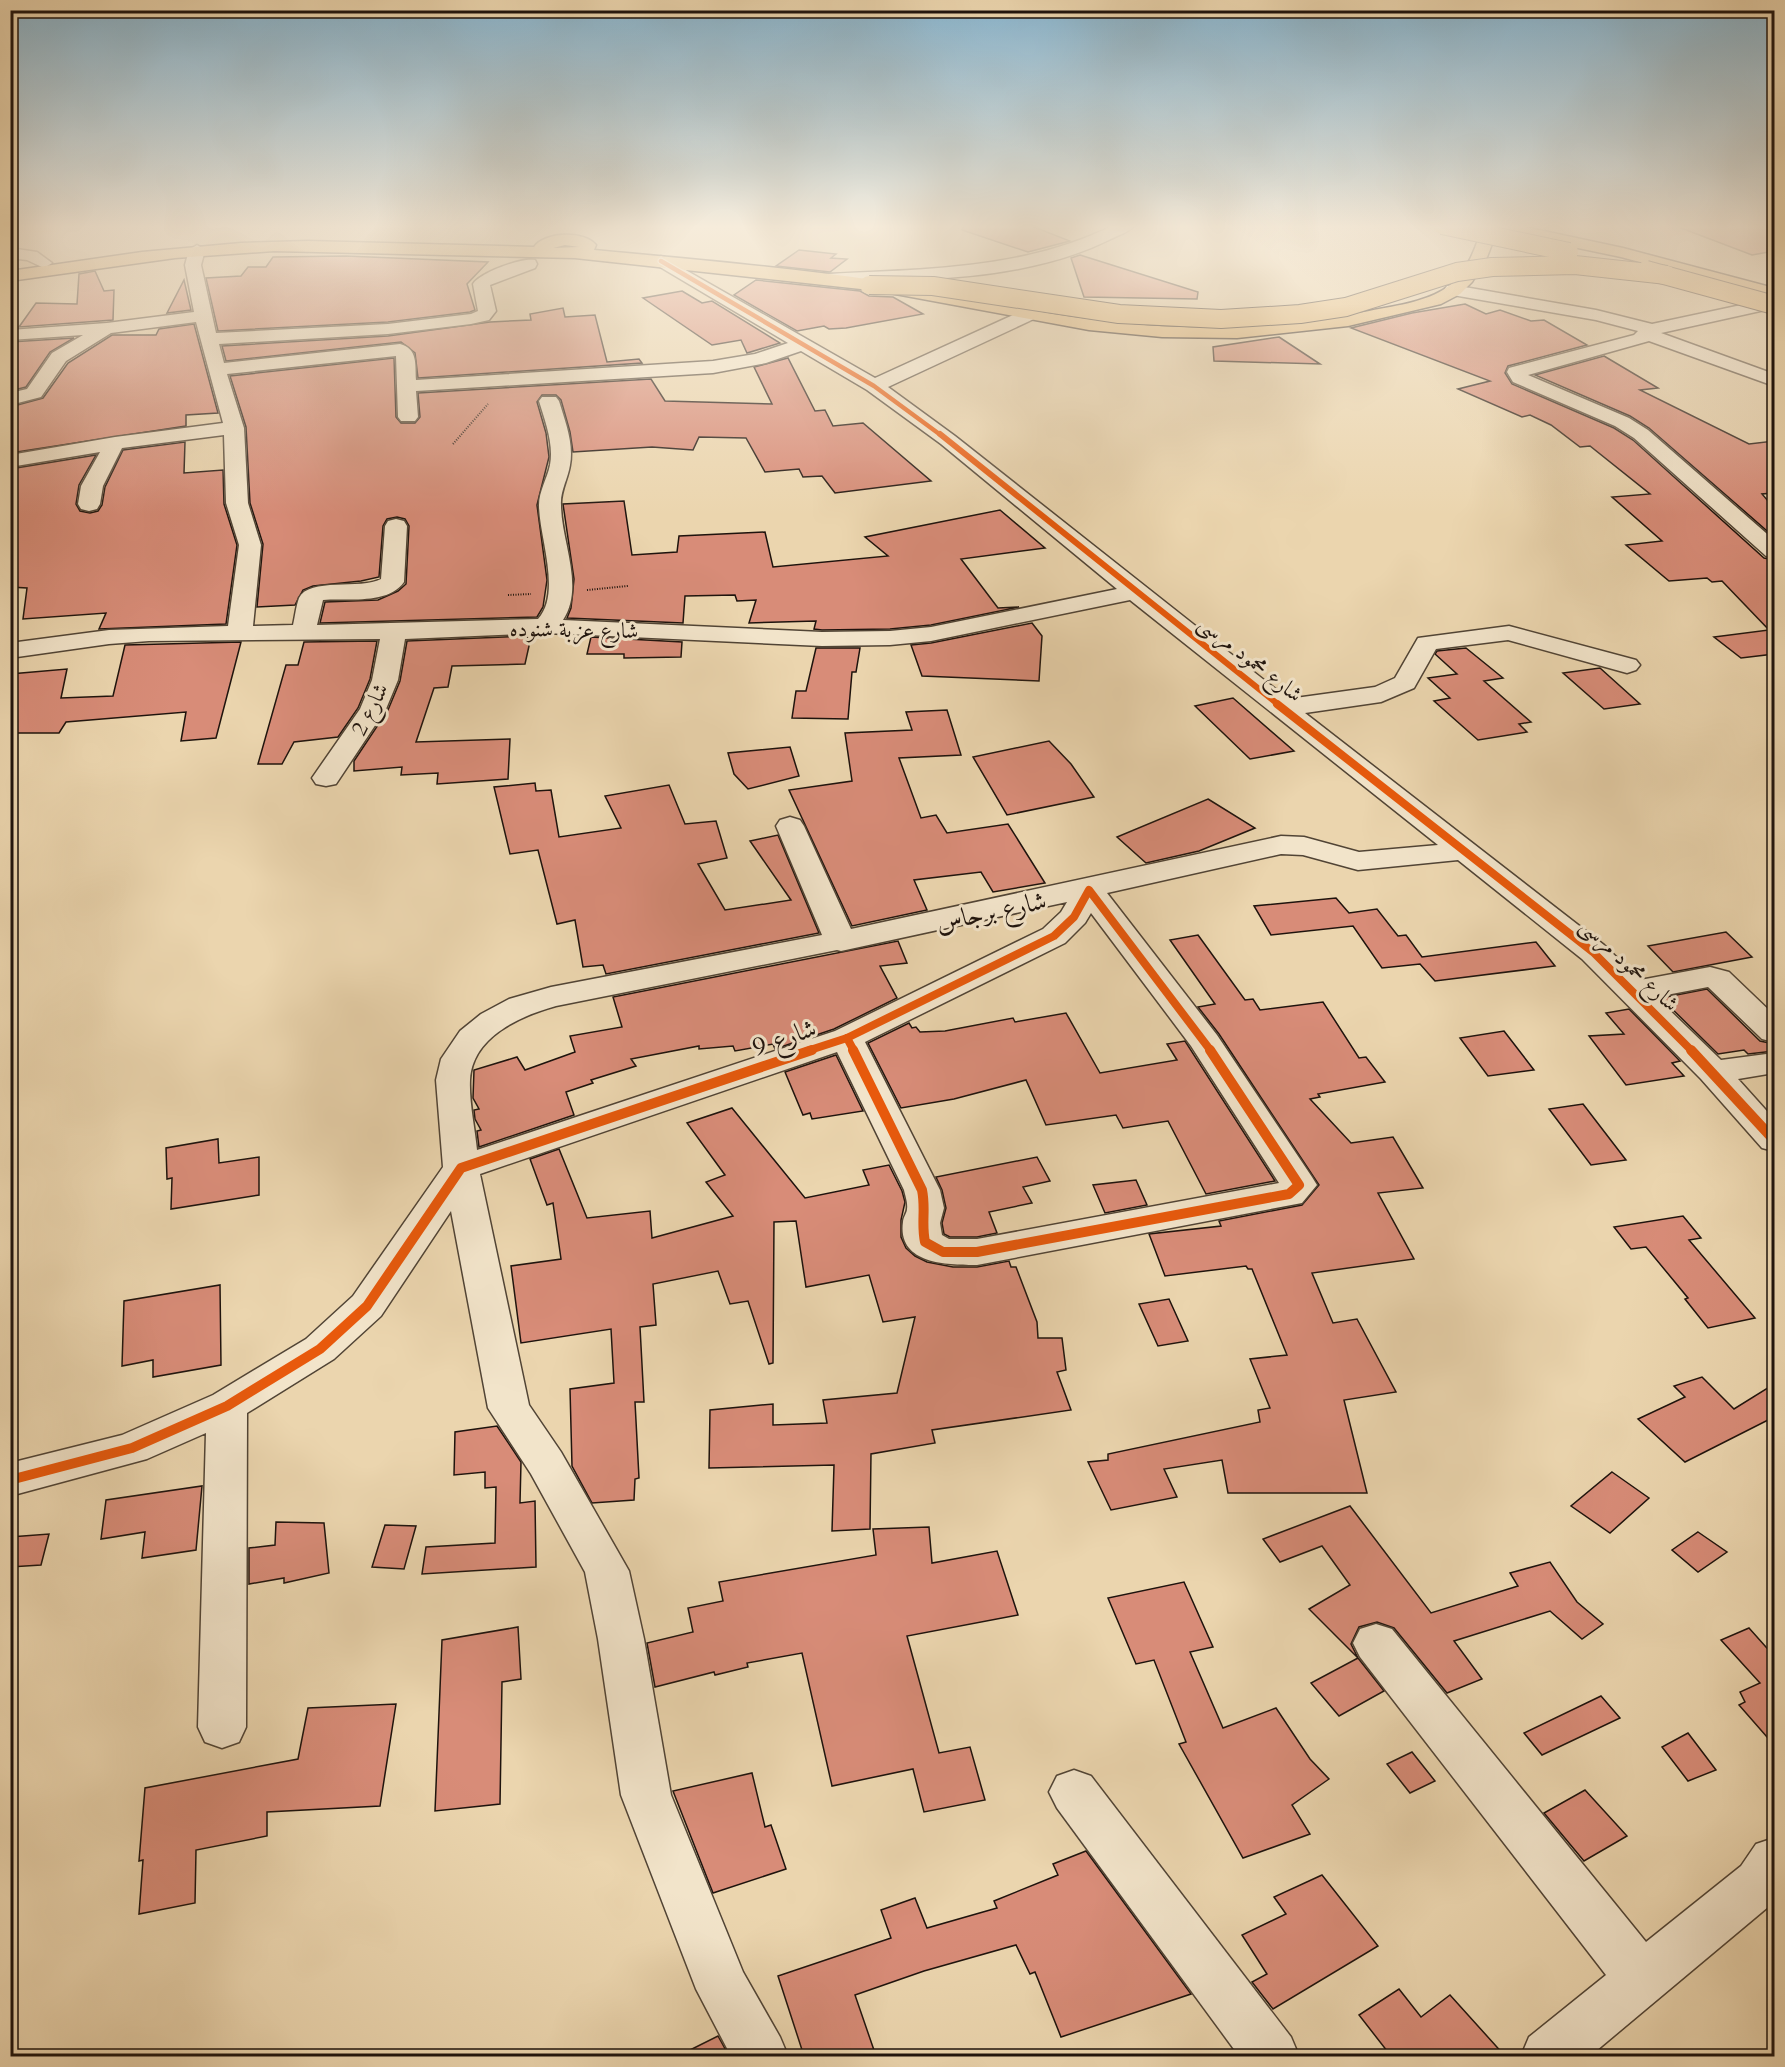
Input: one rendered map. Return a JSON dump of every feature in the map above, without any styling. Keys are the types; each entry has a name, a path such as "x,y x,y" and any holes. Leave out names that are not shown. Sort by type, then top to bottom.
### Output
{"main road":[{"path":"1065,321 1135,330 1202,332 1267,329 1340,321"}],"street":[{"path":"10,335 160,321"},
{"path":"206,321 216,369 234,428 237,503 250,545 240,631"},
{"path":"188,342 388,329 451,321"},
{"name":"شارع محمود مرسى","path":"766,321 873,386 948,440 1135,592 1593,952 1713,1072 1774,1140"},
{"path":"873,386 1014,321"},
{"path":"1625,321 1774,380"},
{"path":"1694,321 1649,332 1640,339 1516,372 1517,375 1641,434 1774,551"},
{"path":"10,399 29,396 58,357 85,343 106,328"},
{"path":"85,343 131,343"},
{"path":"407,386 738,364 777,355 803,343"},
{"path":"216,369 400,350 405,352 408,417"},
{"path":"22,378 44,376"},
{"path":"545,626 556,613 558,592 558,560 550,510 551,487 560,466 561,456 549,401"},
{"path":"10,461 115,443 234,428"},
{"path":"89,504 92,486 115,443"},
{"path":"304,631 311,597 317,594 370,590 385,587 392,582 396,526"},
{"name":"شارع عزبة شنوده","path":"10,651 129,635 240,631 394,632 545,626 822,639 890,638 931,634 1135,592"},
{"name":"شارع 2","path":"326,778 373,710 385,680 394,632"},
{"path":"1283,708 1381,694 1405,683 1427,643 1509,633 1627,665"},
{"path":"790,826 841,942"},
{"name":"شارع برجاس","path":"761,2056 723,1989 646,1795 621,1639 607,1571 546,1463 509,1408 461,1168 453,1080 458,1059 472,1038 493,1021 520,1006 551,997 841,942 1089,890 1281,845 1304,846 1358,861 1464,851"},
{"path":"847,1038 922,1190 926,1209 921,1223 925,1242 943,1252 977,1252 1289,1194 1299,1185 1205,1042 1089,890"},
{"name":"شارع 9","path":"461,1168 847,1038 1054,936 1074,917 1089,890"},
{"path":"1634,992 1710,977 1718,979 1774,1032"},
{"path":"1713,1072 1774,1063"},
{"path":"10,1480 132,1448 227,1406 320,1349 367,1306 461,1168"},
{"path":"222,1727 227,1406"},
{"path":"1376,1643 1643,1980"},
{"path":"1074,1792 1272,2056"},
{"path":"1548,2056 1643,1980 1759,1882 1774,1861"}],"path":[{"path":"453,444 488,405 481,381"}],"building":[{"path":"23,321 93,321 19,327"},
{"path":"216,321 392,321 388,322 218,331"},
{"path":"597,321 607,362 639,359 642,363 418,378 415,353 401,342 226,361 222,346 388,336 490,322"},
{"path":"677,321 745,321 780,343 747,353 741,340 712,345"},
{"path":"780,321 882,321 846,328 829,329 824,326 797,331"},
{"path":"1378,321 1547,321 1587,345 1508,366 1505,373 1512,384 1614,428 1633,440 1764,558 1774,560 1774,654 1741,658 1714,637 1769,630 1722,581 1712,582 1707,578 1669,581 1626,545 1662,541 1612,497 1650,494 1590,446 1580,447 1551,425 1530,415 1522,417 1458,389 1490,381 1351,328"},
{"path":"194,324 218,413 186,415 186,426 10,453 10,421 16,408 10,409 10,407 43,398 68,363 112,335 156,335 159,329"},
{"path":"1279,337 1320,364 1214,361 1213,347"},
{"path":"74,338 50,352 26,387 10,391 10,342"},
{"path":"1604,356 1658,388 1640,390 1749,444 1774,441 1774,493 1762,494 1774,508 1774,537 1649,428 1630,416 1535,375"},
{"path":"394,358 396,417 401,423 415,423 420,417 418,393 651,379 665,401 772,404 754,367 788,358 815,411 825,410 833,426 863,423 931,481 835,493 822,476 803,477 799,469 765,472 746,438 699,437 693,450 652,447 573,452 561,400 556,395 542,395 537,402 546,433 549,457 537,505 547,580 543,607 537,617 320,623 325,602 378,600 398,591 406,584 409,526 405,519 397,517 387,519 383,526 379,577 313,586 303,590 295,605 257,607 263,544 250,503 246,427 230,376"},
{"path":"185,442 184,473 223,470 224,504 237,545 226,624 99,629 106,613 23,619 27,588 10,587 10,469 96,455 79,485 76,504 80,511 90,513 98,511 102,505 105,487 123,450"},
{"path":"624,501 632,555 677,552 679,536 765,532 773,567 888,556 865,537 1000,510 1045,548 961,559 998,608 1019,607 931,625 890,629 822,630 814,629 816,621 749,623 756,600 737,601 735,595 685,596 683,623 567,618 571,608 574,579 563,504"},
{"path":"1032,623 1042,636 1039,681 922,676 911,645 931,643"},
{"path":"527,636 529,646 525,664 452,666 448,687 434,688 416,742 510,739 508,779 437,784 438,773 401,775 402,767 354,771 354,761 388,710 400,681 407,641"},
{"path":"591,637 682,642 681,657 624,658 624,654 587,654"},
{"path":"377,641 370,679 358,708 338,737 294,742 282,764 258,764 286,665 298,665 304,642"},
{"path":"241,642 216,738 181,741 186,712 66,722 59,733 10,733 10,674 67,669 61,698 113,696 125,645"},
{"path":"816,648 860,648 856,672 852,672 848,719 792,718 796,691 806,691"},
{"path":"1466,648 1503,678 1484,681 1531,722 1519,724 1527,732 1478,740 1434,701 1450,698 1428,678 1457,674 1435,654 1437,651"},
{"path":"1600,668 1640,704 1604,709 1563,673"},
{"path":"1233,698 1294,751 1250,759 1195,706"},
{"path":"947,710 961,755 899,758 921,818 936,815 947,833 1008,824 1045,883 993,892 981,872 914,880 927,910 852,926 789,790 852,781 845,733 912,730 906,712"},
{"path":"1049,741 1071,764 1094,797 1007,815 973,757"},
{"path":"790,747 799,776 748,789 734,774 728,753"},
{"path":"535,783 536,791 551,790 559,837 621,828 605,796 669,785 685,824 716,821 727,858 698,864 725,910 791,900 750,841 778,835 819,933 606,974 603,965 583,967 575,920 557,924 538,850 510,854 494,787"},
{"path":"1208,799 1255,828 1199,851 1146,863 1117,837"},
{"path":"1336,898 1349,913 1377,909 1398,936 1406,935 1422,957 1536,942 1555,966 1435,981 1420,964 1382,968 1353,926 1271,935 1254,906"},
{"path":"1726,932 1752,957 1673,972 1648,946"},
{"path":"1198,935 1245,1000 1253,999 1260,1010 1323,1002 1359,1058 1366,1057 1385,1082 1318,1094 1320,1097 1310,1099 1351,1143 1393,1137 1423,1188 1378,1193 1414,1259 1312,1273 1333,1323 1357,1319 1396,1392 1344,1400 1367,1493 1228,1493 1222,1460 1164,1469 1177,1497 1111,1510 1088,1462 1108,1460 1108,1454 1260,1422 1258,1410 1270,1408 1250,1359 1287,1355 1252,1269 1246,1266 1165,1276 1149,1234 1221,1226 1219,1221 1302,1205 1319,1185 1219,1034 1198,1007 1215,1004 1170,940"},
{"path":"898,941 907,963 880,966 897,998 834,1029 775,1049 773,1044 735,1051 733,1046 699,1049 699,1046 631,1059 636,1066 591,1080 593,1083 566,1092 574,1115 479,1147 477,1131 481,1130 475,1119 474,1110 479,1109 473,1098 474,1070 517,1057 525,1070 575,1052 570,1036 622,1027 613,997"},
{"path":"1707,989 1760,1041 1774,1044 1774,1051 1748,1054 1744,1050 1718,1054 1661,998"},
{"path":"1629,1009 1680,1061 1672,1063 1684,1076 1626,1085 1589,1036 1624,1034 1606,1013"},
{"path":"1066,1013 1100,1073 1177,1060 1167,1044 1185,1041 1275,1181 1206,1194 1168,1121 1123,1128 1116,1115 1046,1125 1026,1080 954,1099 901,1108 868,1043 909,1023 912,1028 916,1027 920,1032 945,1031 1013,1018 1015,1022"},
{"path":"1504,1031 1534,1070 1488,1076 1460,1038"},
{"path":"836,1055 863,1111 812,1119 810,1113 803,1115 785,1072"},
{"path":"1583,1104 1626,1160 1591,1165 1549,1109"},
{"path":"732,1108 805,1198 869,1185 863,1170 889,1165 905,1202 901,1220 901,1237 906,1248 915,1256 927,1262 953,1267 977,1267 1009,1261 1011,1267 1016,1267 1037,1322 1038,1338 1062,1338 1066,1370 1057,1372 1071,1410 932,1430 935,1443 871,1454 870,1529 832,1531 834,1465 709,1468 710,1410 773,1404 773,1425 827,1423 823,1400 897,1393 915,1317 883,1322 869,1275 806,1287 796,1221 774,1222 773,1363 769,1364 748,1301 730,1304 718,1271 653,1284 656,1325 640,1327 644,1402 635,1402 639,1478 635,1479 634,1500 592,1503 572,1466 570,1389 614,1383 611,1329 521,1343 511,1266 561,1259 553,1203 547,1205 530,1159 559,1149 587,1218 650,1211 652,1238 733,1216 706,1182 725,1175 687,1123"},
{"path":"218,1139 219,1163 259,1157 259,1195 171,1209 172,1178 167,1179 166,1148"},
{"path":"1037,1157 1050,1181 1023,1187 1032,1203 989,1212 997,1233 977,1237 950,1237 944,1234 942,1223 946,1208 936,1177"},
{"path":"1136,1180 1147,1205 1105,1213 1093,1185"},
{"path":"1683,1216 1701,1238 1689,1240 1755,1318 1708,1328 1685,1299 1688,1298 1646,1247 1631,1249 1614,1227"},
{"path":"220,1285 221,1365 153,1377 153,1360 122,1366 124,1301"},
{"path":"1169,1299 1188,1341 1158,1346 1139,1304"},
{"path":"1702,1377 1734,1409 1774,1384 1774,1417 1685,1462 1638,1419 1685,1397 1674,1386"},
{"path":"497,1426 521,1462 520,1503 535,1501 536,1567 422,1574 426,1547 495,1543 496,1487 485,1488 485,1472 454,1475 455,1432"},
{"path":"1612,1472 1649,1498 1610,1533 1571,1506"},
{"path":"202,1486 196,1550 142,1558 145,1532 101,1539 106,1500"},
{"path":"1350,1506 1431,1613 1518,1586 1510,1573 1550,1562 1577,1602 1603,1624 1582,1639 1550,1611 1454,1641 1482,1679 1447,1693 1394,1628 1377,1622 1359,1627 1351,1644 1358,1658 1309,1609 1350,1585 1322,1546 1280,1562 1263,1539"},
{"path":"276,1522 324,1523 329,1573 284,1583 284,1578 249,1584 249,1548 275,1545"},
{"path":"385,1525 416,1526 404,1569 372,1567"},
{"path":"929,1527 932,1563 997,1551 1018,1615 907,1636 939,1753 970,1747 985,1800 924,1812 913,1769 832,1786 802,1653 747,1663 748,1667 715,1675 714,1672 655,1687 647,1643 693,1632 688,1608 723,1601 719,1582 876,1555 873,1529"},
{"path":"1698,1532 1727,1552 1698,1572 1672,1550"},
{"path":"49,1534 41,1565 10,1567 10,1537"},
{"path":"1184,1582 1213,1647 1190,1652 1223,1728 1276,1708 1310,1759 1329,1779 1292,1805 1310,1834 1243,1858 1179,1744 1186,1742 1154,1660 1136,1664 1108,1598"},
{"path":"518,1627 521,1679 502,1682 500,1804 435,1811 442,1640"},
{"path":"1749,1628 1774,1656 1774,1745 1739,1705 1745,1702 1740,1692 1760,1683 1721,1640"},
{"path":"1358,1658 1384,1691 1339,1716 1311,1683"},
{"path":"1601,1696 1620,1718 1542,1755 1524,1733"},
{"path":"396,1704 380,1806 267,1812 267,1836 196,1850 195,1903 139,1914 143,1860 139,1861 145,1788 298,1759 308,1708"},
{"path":"1688,1733 1716,1770 1688,1781 1662,1747"},
{"path":"1412,1752 1435,1781 1410,1793 1387,1764"},
{"path":"752,1773 765,1827 771,1825 786,1869 713,1893 673,1791"},
{"path":"1585,1790 1627,1836 1584,1861 1544,1813"},
{"path":"1086,1851 1191,1994 1061,2037 1035,1972 1030,1974 1016,1945 924,1971 855,1995 876,2056 804,2056 778,1976 891,1938 881,1910 915,1898 927,1928 997,1908 994,1901 1058,1875 1053,1864"},
{"path":"1322,1875 1378,1946 1273,2009 1252,1982 1267,1974 1242,1935 1286,1914 1274,1897"},
{"path":"1399,1989 1421,2017 1450,1995 1505,2056 1391,2056 1359,2015"},
{"path":"718,2036 729,2056 678,2056"}],"cycle path":[{"path":"764,321 874,386 948,440 1135,592 1593,952 1713,1072 1774,1140"},
{"path":"10,1480 132,1448 227,1406 320,1349 367,1306 461,1168 847,1038 1054,936 1074,917 1089,890 1205,1042 1299,1185 1289,1194 977,1252 943,1252 925,1242 921,1223 926,1208 922,1190 847,1038"}]}
